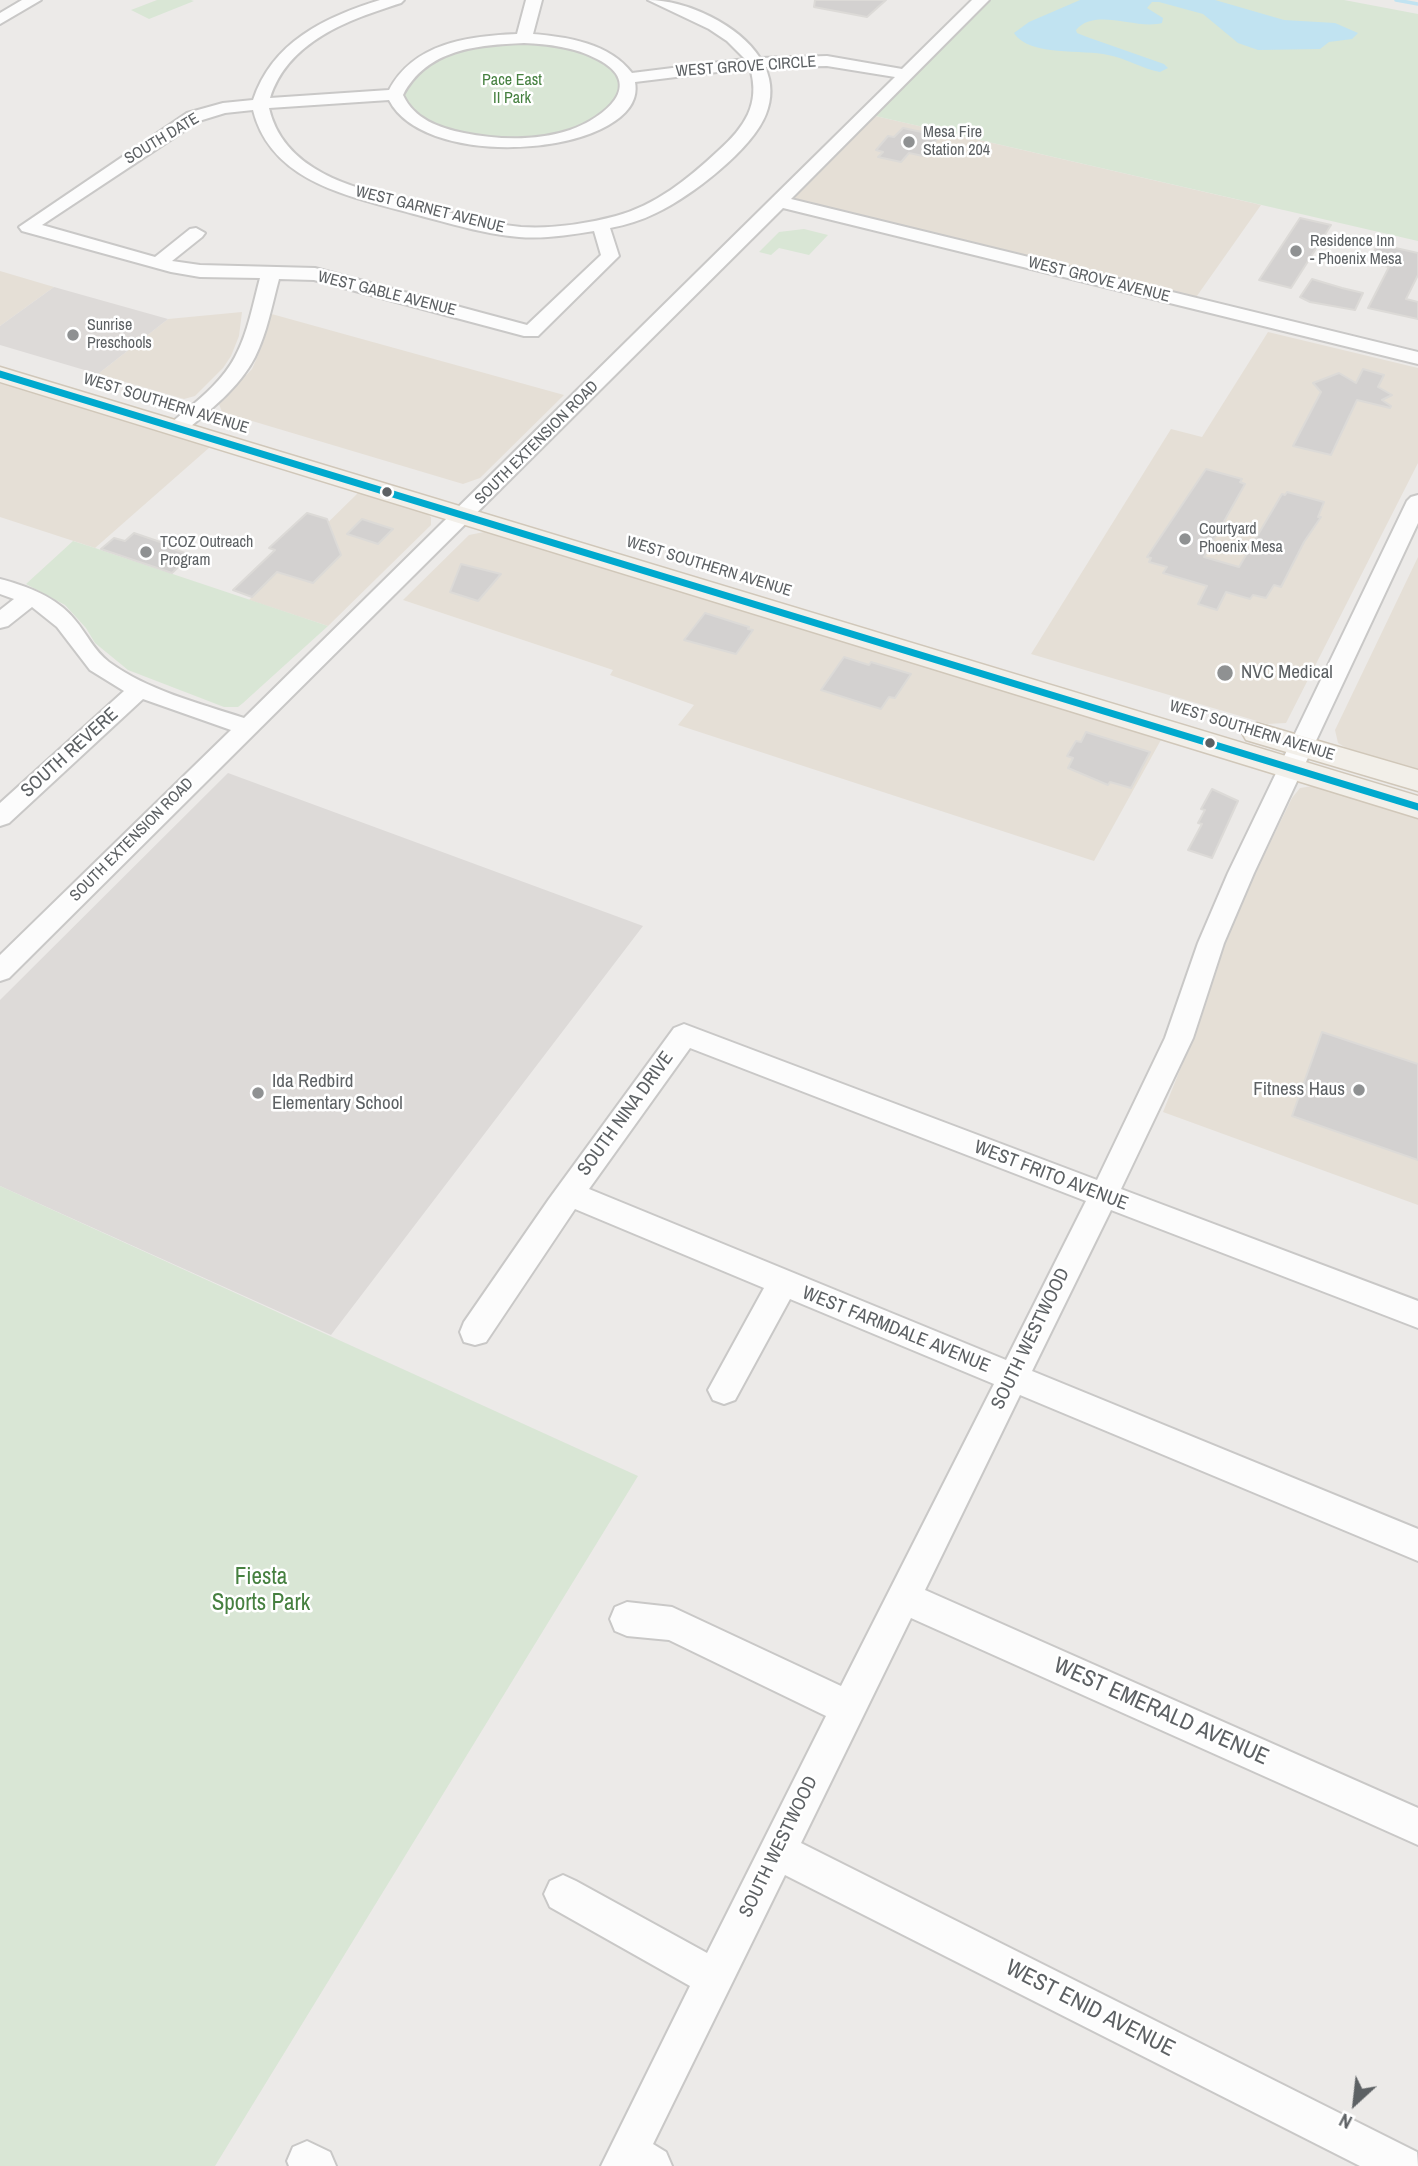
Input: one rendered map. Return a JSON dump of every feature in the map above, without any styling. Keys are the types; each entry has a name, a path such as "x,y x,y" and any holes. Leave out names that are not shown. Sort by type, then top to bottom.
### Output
{"main road":[{"name":"WEST SOUTHERN AVENUE","path":"0,354 186,420 472,507 750,579 950,652 1082,705 1295,757 1418,781"},
{"name":"WEST SOUTHERN AVENUE","path":"0,374 186,420"},
{"name":"WEST SOUTHERN AVENUE","path":"472,507 610,560 950,652 1295,757 1418,807"},
{"path":"610,560 677,570 733,587 744,586 750,579"},
{"path":"1295,757 1418,793"}],"street":[{"path":"0,19 33,0"},
{"path":"395,96 260,104 268,77 276,66 305,40 342,18 396,0"},
{"path":"524,38 534,0"},
{"path":"600,225 621,221 665,204 685,190 727,152 760,110 763,79 757,63 736,40 704,19 656,0"},
{"name":"SOUTH EXTENSION ROAD","path":"0,971 472,507 981,0"},
{"path":"524,38 556,41 590,50 614,63 628,78 629,90 624,102 614,113 584,130 546,140 478,141 439,132 402,110 395,96 409,69 434,54 466,44 524,38"},
{"name":"WEST GROVE CIRCLE","path":"628,78 757,63 828,61 906,75"},
{"name":"WEST GARNET AVENUE","path":"260,104 263,123 270,135 295,163 338,186 472,224 520,232 569,230 600,225"},
{"name":"SOUTH DATE","path":"28,227 193,117 223,108 260,104"},
{"path":"546,140 555,158"},
{"name":"WEST GROVE AVENUE","path":"780,202 1418,358"},
{"name":"WEST GABLE AVENUE","path":"28,227 157,264 200,271 316,274 531,332 610,256 609,246 600,225"},
{"path":"157,264 196,233"},
{"path":"186,420 220,389 244,359 253,339 271,273"},
{"name":"SOUTH WESTWOOD","path":"634,2161 714,1978 1179,1038 1211,943 1295,757 1418,501"},
{"path":"0,586 31,597 53,610 98,665 122,682 247,727"},
{"path":"0,621 31,597"},
{"name":"SOUTH REVERE","path":"0,817 10,794 141,688"},
{"name":"WEST FRITO AVENUE","path":"684,1035 1418,1315"},
{"name":"SOUTH NINA DRIVE","path":"475,1332 569,1194 684,1035"},
{"name":"WEST FARMDALE AVENUE","path":"569,1194 1418,1545"},
{"path":"724,1390 783,1283"},
{"name":"WEST EMERALD AVENUE","path":"903,1597 1418,1828"},
{"path":"627,1619 672,1625 848,1708"},
{"name":"WEST ENID AVENUE","path":"777,1851 1403,2166"},
{"path":"563,1894 714,1978"}],"shaded area":[{"path":"867,114 1261,205 1192,303 780,202"},
{"path":"0,271 54,287 0,326"},
{"name":"Sunrise Preschools","path":"54,287 168,319 98,374 0,345 0,326"},
{"path":"242,312 239,336 231,356 195,396 184,399 98,374 168,319"},
{"path":"268,313 564,395 480,478 463,484 222,412 219,404 252,369 264,340"},
{"path":"1268,332 1418,368 1418,463 1286,723 1267,724 1031,654 1171,429 1202,437"},
{"path":"0,383 210,447 95,548 0,517"},
{"path":"360,491 427,514 431,517 431,525 328,626 249,600"},
{"path":"484,532 1162,738 1094,861 678,725 694,705 610,675 613,670 403,600 469,535"},
{"path":"1418,557 1418,770 1348,749 1338,743 1335,730"},
{"name":"Ida Redbird Elementary School","path":"228,773 643,926 331,1335 0,1186 0,1000"},
{"path":"1313,786 1418,818 1418,1205 1163,1112 1192,1040 1234,916 1292,798 1300,788"}],"green space":[{"path":"157,0 194,1 149,19 131,10"},
{"path":"981,0 1344,0 1418,14 1418,241 867,114"},
{"name":"Pace East II Park","path":"540,41 586,52 618,71 623,90 610,108 587,125 560,134 535,138 482,138 433,125 414,112 401,95 425,62 468,46"},
{"path":"804,229 828,235 809,255 779,248 771,255 759,252 779,232"},
{"path":"73,541 328,626 238,707 224,707 128,670 95,643 86,628 65,605 26,584"},
{"name":"Fiesta Sports Park","path":"0,1186 638,1476 215,2166 0,2166"}],"water":[{"path":"1080,0 1215,0 1284,20 1335,23 1358,33 1352,39 1329,42 1320,49 1258,50 1238,43 1203,14 1159,2 1152,2 1147,8 1163,18 1162,23 1094,20 1084,23 1076,30 1077,33 1164,64 1168,68 1160,72 1108,55 1032,46 1021,41 1014,33 1029,22"}],"building":[{"path":"815,0 886,0 867,17 814,7"},
{"name":"Mesa Fire Station 204","path":"903,128 940,136 923,156 909,153 901,162 878,157 883,152 876,150 888,136 894,137"},
{"path":"1300,218 1331,225 1291,288 1259,280"},
{"path":"1378,244 1418,253 1418,275 1406,299 1418,302 1418,319 1368,308 1389,267 1368,262"},
{"path":"1312,279 1363,293 1355,310 1310,302 1300,297"},
{"path":"1363,369 1384,375 1378,387 1392,395 1382,400 1391,406 1390,408 1357,400 1331,455 1293,446 1321,392 1313,383 1339,373 1356,383"},
{"name":"Courtyard Phoenix Mesa","path":"1206,469 1242,479 1240,482 1245,484 1204,557 1239,567 1282,494 1287,492 1324,502 1318,517 1321,517 1304,542 1281,587 1274,585 1266,598 1253,595 1250,599 1226,592 1217,610 1198,604 1207,586 1163,573 1167,567 1149,562 1151,558 1147,557"},
{"path":"307,513 327,519 341,555 313,583 277,572 252,597 233,590 275,550 269,548"},
{"path":"362,519 393,529 378,544 347,534"},
{"name":"TCOZ Outreach Program","path":"134,533 191,555 172,573 101,549 114,538 125,541"},
{"path":"461,564 501,574 478,601 450,592"},
{"path":"705,613 753,630 736,654 684,640"},
{"path":"844,657 911,674 895,698 889,697 881,709 821,690"},
{"path":"1086,732 1150,752 1131,788 1110,782 1108,785 1068,768 1073,758 1067,756 1076,741 1081,742"},
{"path":"1212,789 1238,801 1212,858 1188,850 1202,824 1198,823 1205,810 1201,809"},
{"name":"Fitness Haus","path":"1322,1032 1418,1064 1418,1160 1292,1116"}],"waterway":[{"path":"1396,0 1418,4"}],"transit line":[{"path":"0,374 1418,807"}],"place":[{"name":"Mesa Fire Station 204","path":"909,142"},
{"name":"Residence Inn - Phoenix Mesa","path":"1296,251"},
{"name":"Sunrise Preschools","path":"73,335"},
{"name":"Courtyard Phoenix Mesa","path":"1185,539"},
{"name":"TCOZ Outreach Program","path":"146,552"},
{"name":"NVC Medical","path":"1225,673"},
{"name":"Fitness Haus","path":"1359,1090"},
{"name":"Ida Redbird Elementary School","path":"258,1093"}]}
